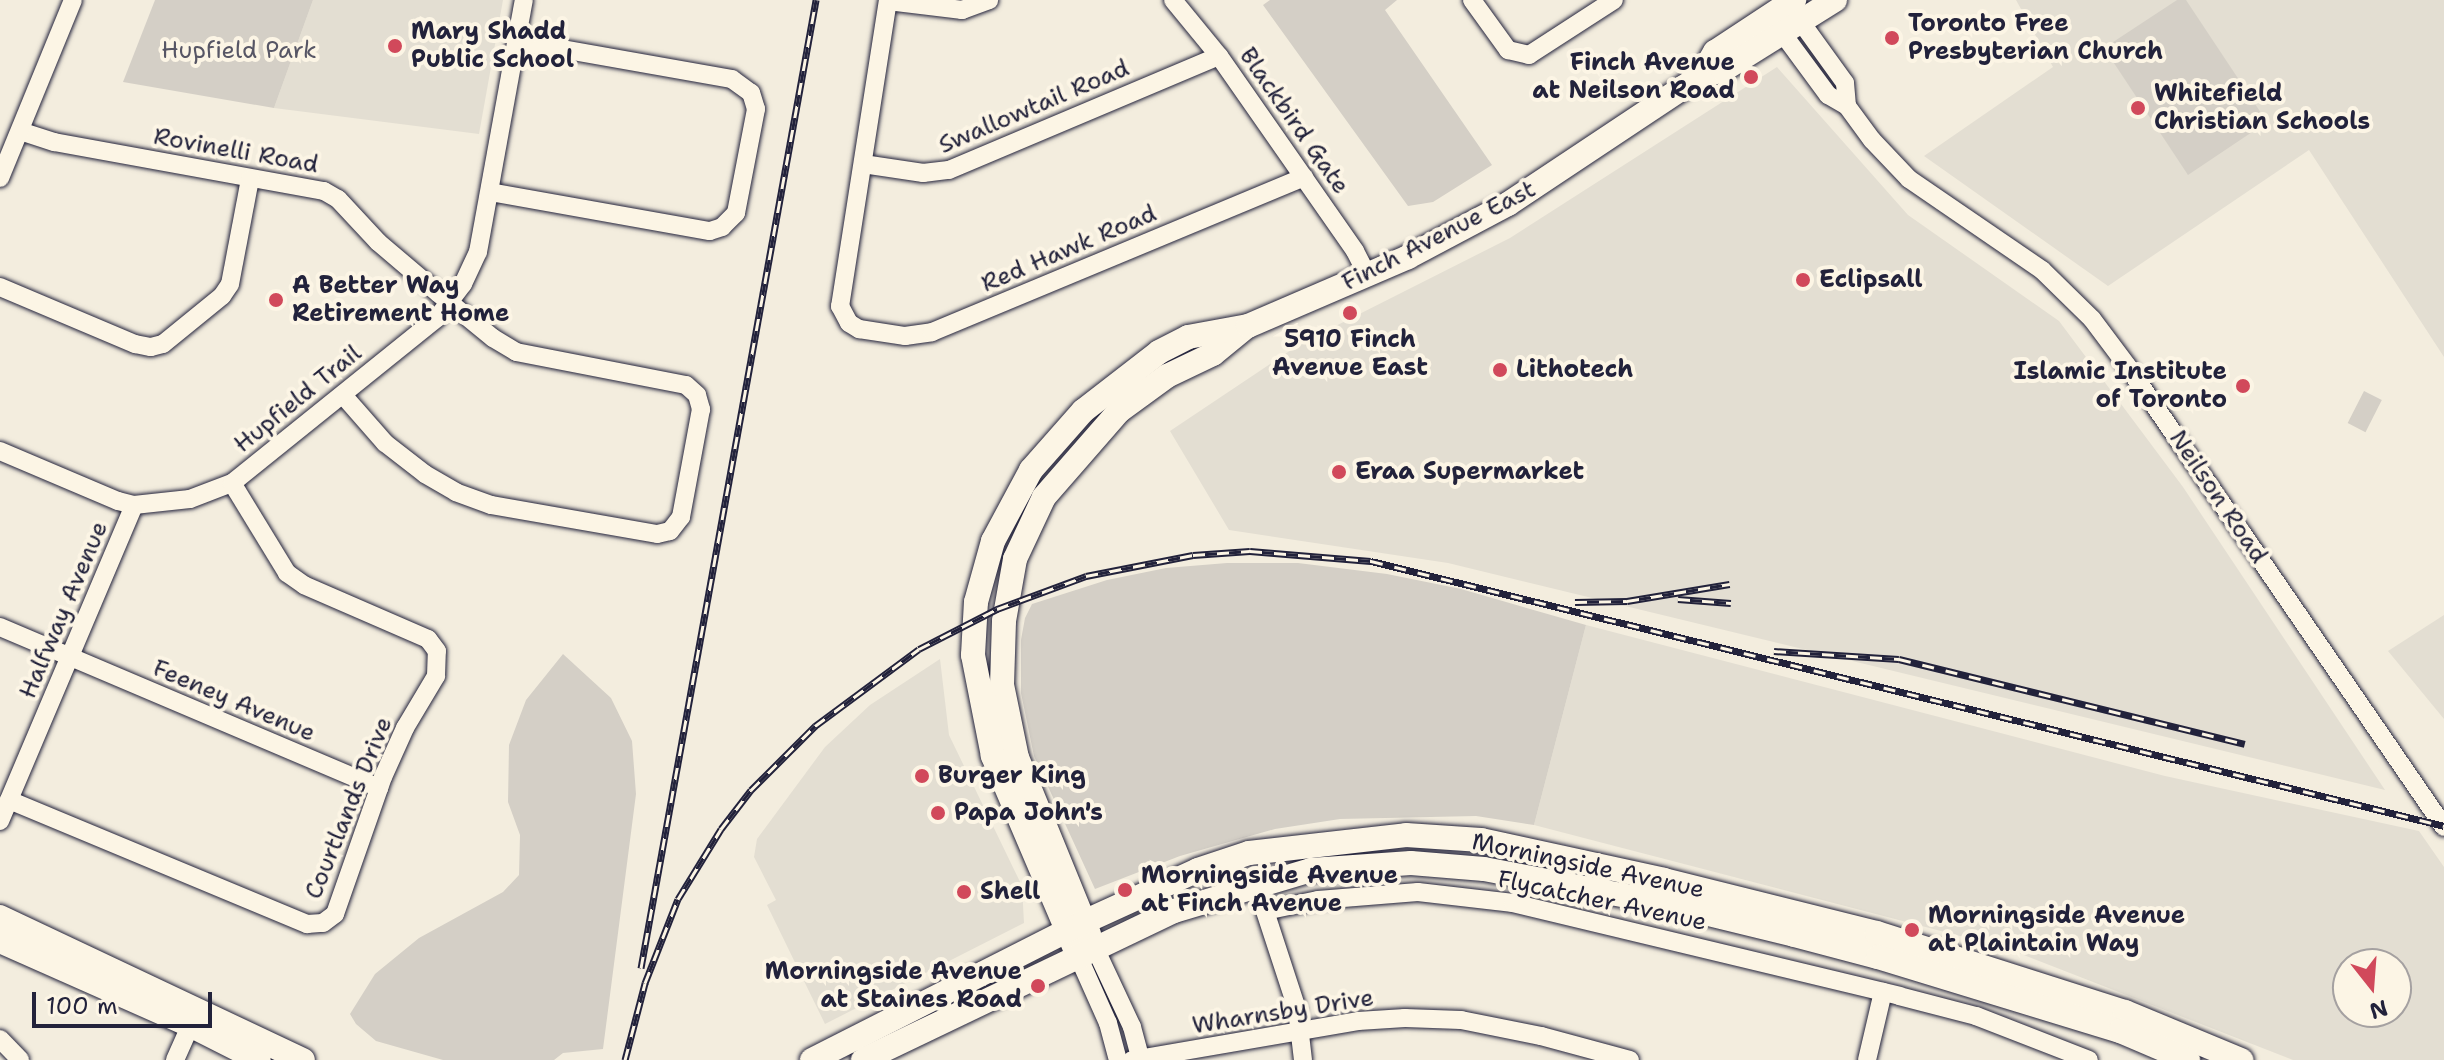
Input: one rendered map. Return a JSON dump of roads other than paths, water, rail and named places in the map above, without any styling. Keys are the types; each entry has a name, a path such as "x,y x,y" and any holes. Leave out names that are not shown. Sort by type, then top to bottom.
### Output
{"main road":[{"name":"Finch Avenue East","path":"1088,954 993,756 973,655 976,602 993,541 1031,470 1106,389 1159,352 1188,337 1248,326 1367,275 1508,204 1701,76 1723,70 1783,11 1835,0"},
{"name":"Morningside Avenue","path":"812,1060 1076,927 1198,870 1249,853 1406,835 1481,840 1664,880 1877,933 2125,1012 2241,1060"},
{"path":"1406,835 1411,863"},
{"name":"Morningside Avenue","path":"863,1060 969,1006 1088,954 1174,911 1311,870 1411,863 1484,869 1664,903 1794,935 1878,957 2120,1031 2188,1060"},
{"path":"0,917 194,1018 259,1060"},
{"path":"0,941 303,1060"}],"street":[{"name":"Hupfield Trail","path":"0,451 134,505 190,499 232,483 343,395 451,302 472,270 490,192 524,0"},
{"path":"863,164 888,1 962,10 989,0"},
{"name":"Blackbird Gate","path":"1173,0 1219,56 1355,251 1367,275"},
{"path":"1472,0 1508,50 1529,55 1614,0"},
{"path":"0,178 70,1"},
{"name":"Neilson Road","path":"1783,11 1828,95 1847,106 1872,140 1909,179 2042,270 2092,319 2444,827"},
{"path":"490,192 710,231 722,227 736,213 756,109 751,93 732,79 516,41"},
{"name":"Swallowtail Road","path":"863,164 923,173 949,170 1219,56"},
{"name":"Rovinelli Road","path":"20,131 54,142 324,191 338,199 378,242 493,338 516,352 681,383 693,391 701,409 681,517 670,531 646,533 491,505 456,492 385,443 343,395"},
{"name":"Red Hawk Road","path":"863,164 840,306 849,323 859,329 905,336 932,332 1304,177"},
{"path":"0,287 135,344 151,347 163,344 222,296 230,284 250,179"},
{"name":"Courtlands Drive","path":"9,800 313,925 328,921 336,911 379,788 405,728 436,676 437,651 428,639 304,585 287,573 232,483"},
{"name":"Halfway Avenue","path":"0,821 134,505"},
{"name":"Feeney Avenue","path":"0,627 379,788"},
{"name":"Flycatcher Avenue","path":"1301,1032 1265,911 1318,900 1418,892 1513,903 1883,992 1976,1016 2089,1060"},
{"path":"1088,954 1132,1027 1138,1060"},
{"path":"1088,954 1118,1060"},
{"path":"1867,1060 1883,992"},
{"path":"175,1060 194,1018"},
{"name":"Wharnsby Drive","path":"1138,1060 1358,1021 1405,1018 1461,1020 1541,1036 1620,1059"},
{"path":"1301,1032 1303,1060"},
{"path":"0,1039 20,1060"}],"railway":[{"path":"641,968 816,0"},
{"path":"625,1060 645,983 678,899 721,829 751,790 815,726 919,649 997,609 1086,576 1193,555 1250,551 1371,561 2444,826"},
{"path":"1575,602 1627,601 1730,584"},
{"path":"1678,599 1731,603"},
{"path":"1774,651 1899,659 2245,744"}],"place":[{"name":"Toronto Free Presbyterian Church","path":"1892,38"},
{"name":"Mary Shadd Public School","path":"395,46"},
{"name":"Finch Avenue at Neilson Road","path":"1751,77"},
{"name":"Whitefield Christian Schools","path":"2138,108"},
{"name":"Eclipsall","path":"1803,280"},
{"name":"A Better Way Retirement Home","path":"276,300"},
{"name":"5910 Finch Avenue East","path":"1350,313"},
{"name":"Lithotech","path":"1500,370"},
{"name":"Islamic Institute of Toronto","path":"2243,386"},
{"name":"Eraa Supermarket","path":"1339,472"},
{"name":"Burger King","path":"922,776"},
{"name":"Papa John's","path":"938,813"},
{"name":"Morningside Avenue at Finch Avenue","path":"1125,890"},
{"name":"Shell","path":"964,892"},
{"name":"Morningside Avenue at Plaintain Way","path":"1912,930"},
{"name":"Morningside Avenue at Staines Road","path":"1038,986"}],"park label":[{"name":"Hupfield Park","path":"239,51"}]}
